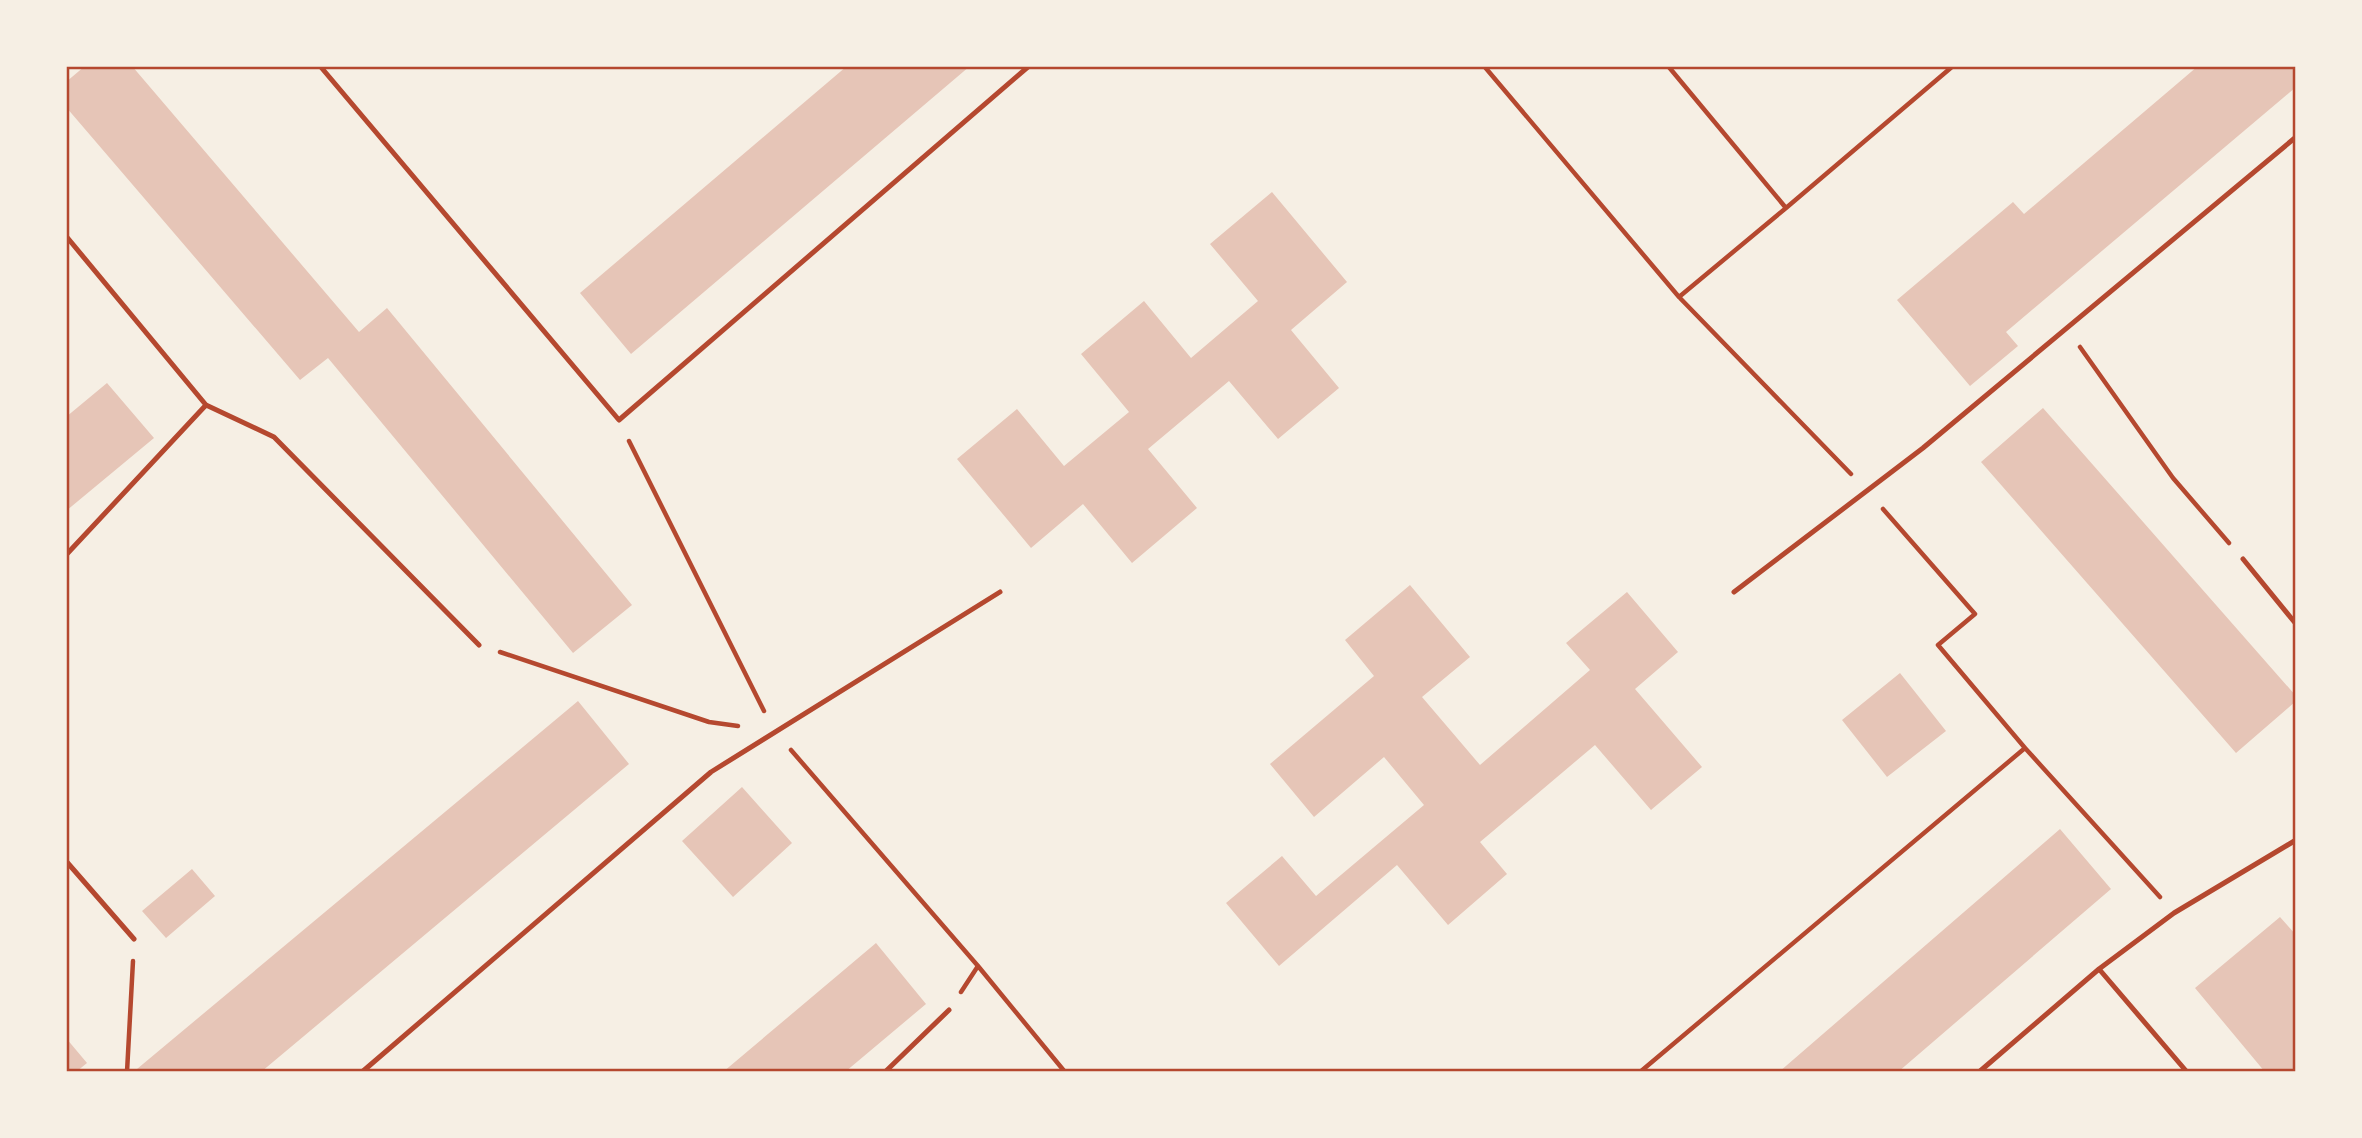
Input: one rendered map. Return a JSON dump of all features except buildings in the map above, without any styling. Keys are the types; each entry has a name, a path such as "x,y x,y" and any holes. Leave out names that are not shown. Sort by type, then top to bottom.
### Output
{"lane":[{"path":"320,66 619,420 1029,66"},
{"path":"1734,592 1923,447 2295,137"},
{"path":"66,236 206,405 274,437 479,645"},
{"path":"66,555 206,405"},
{"path":"2243,559 2295,624"},
{"path":"362,1072 711,772 1000,592"},
{"path":"1979,1072 2099,969 2174,913 2295,839"},
{"path":"66,861 134,939"},
{"path":"2099,969 2187,1072"},
{"path":"885,1072 949,1010"}],"path":[{"path":"1484,66 1679,297 1867,490 1975,614 1938,645 2025,748 2174,913"},
{"path":"1668,66 1786,208"},
{"path":"1679,297 1953,66"},
{"path":"2067,329 2173,478 2243,559"},
{"path":"619,420 775,732 978,966 1065,1072"},
{"path":"479,645 709,722"},
{"path":"1640,1072 2025,748"},
{"path":"127,1072 134,939"}]}
